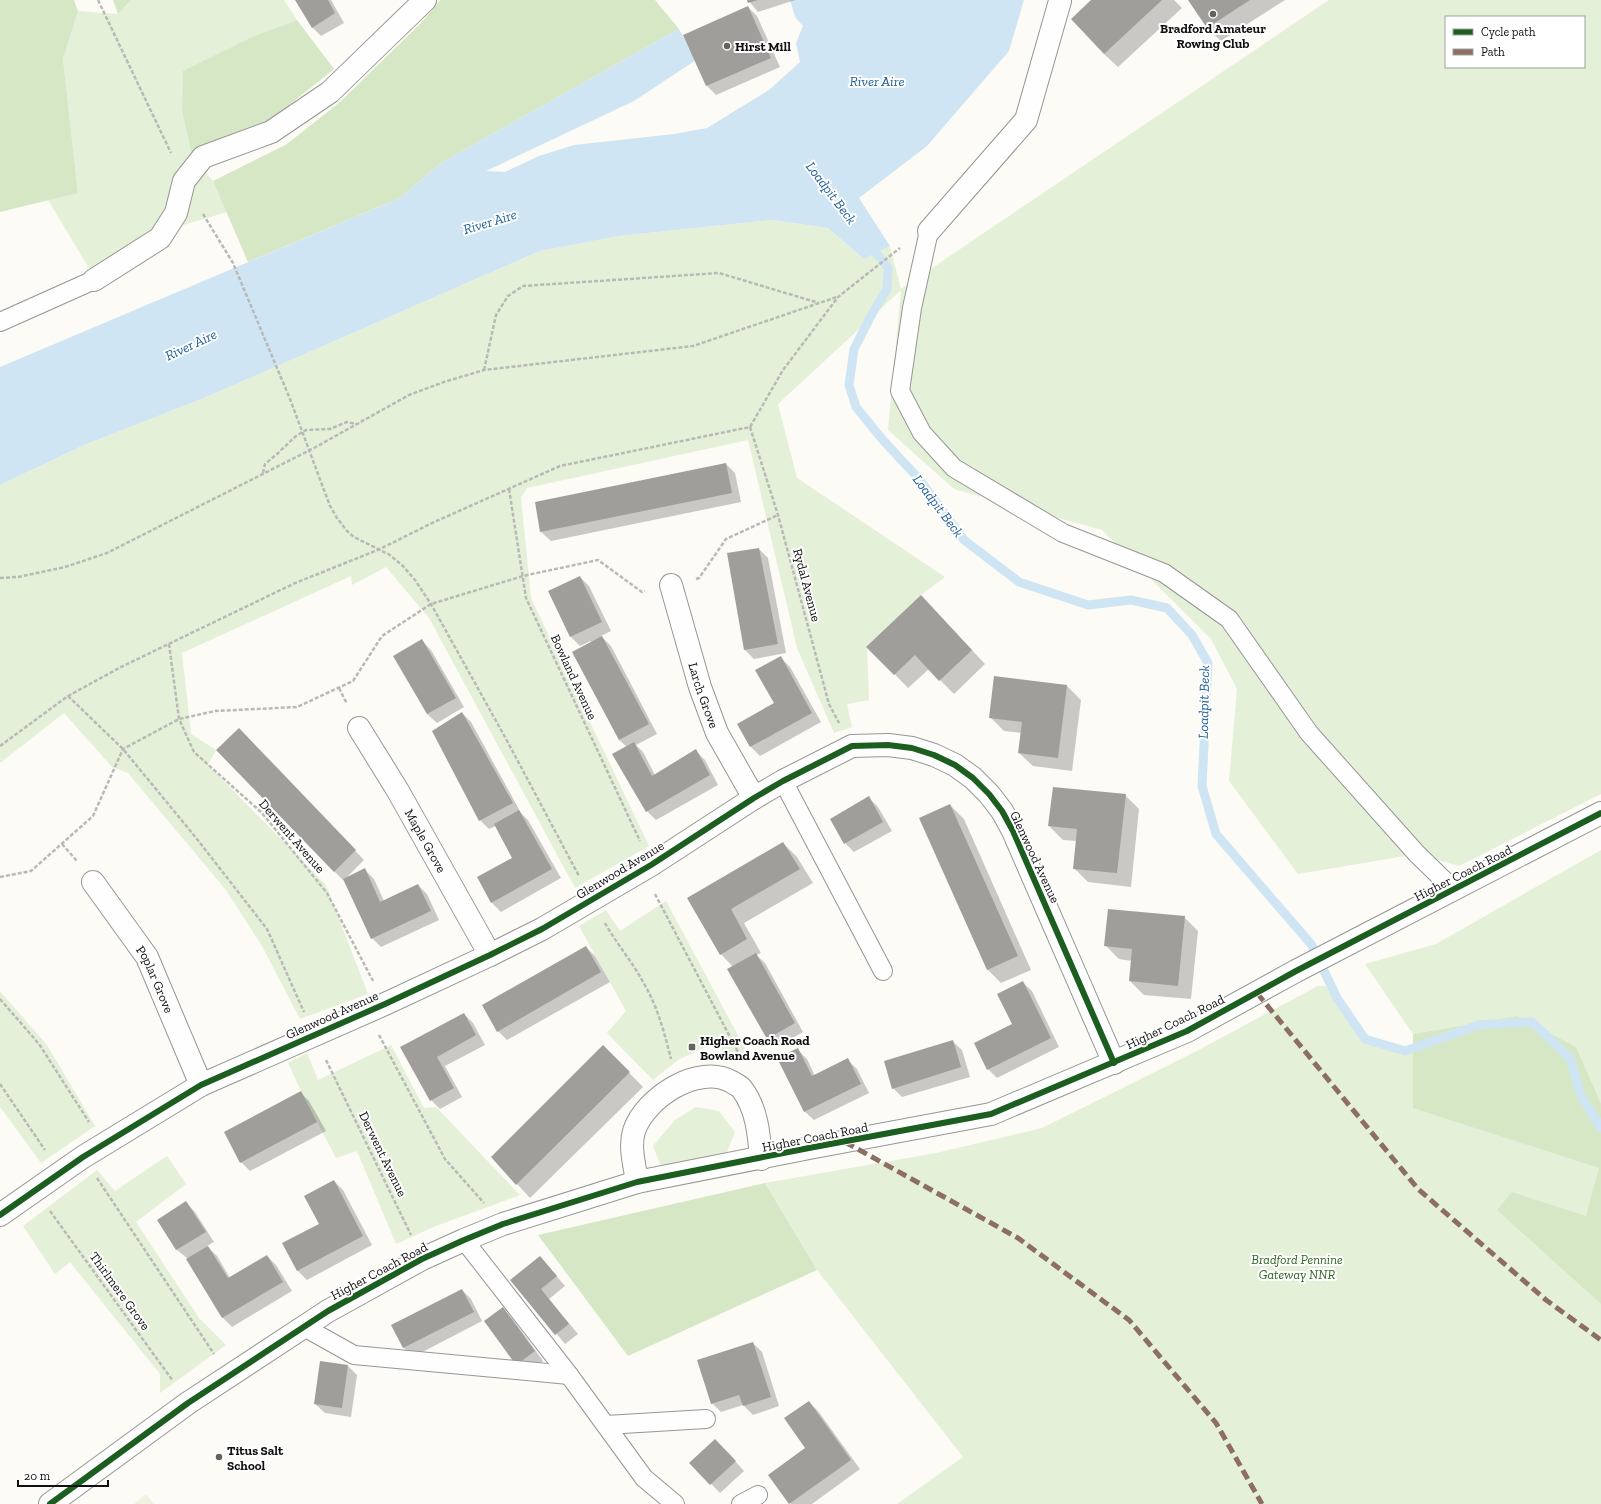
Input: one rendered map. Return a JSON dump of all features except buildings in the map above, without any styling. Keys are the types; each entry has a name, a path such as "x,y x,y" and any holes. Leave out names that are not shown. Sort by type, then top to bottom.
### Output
{"street":[{"path":"94,280 160,238 176,213 184,181 203,157 271,132 330,92 425,0"},
{"path":"929,230 1026,120 1060,1"},
{"name":"Larch Grove","path":"671,585 700,687 717,733 754,798"},
{"name":"Maple Grove","path":"359,728 398,791 490,955"},
{"name":"Glenwood Avenue","path":"0,1215 83,1157 201,1085 314,1036 490,955 592,901 647,868 754,798 783,781 852,746 888,745 912,748 934,755 955,765 973,778 989,794 1002,811 1021,850 1114,1063"},
{"name":"Higher Coach Road","path":"50,1504 188,1403 328,1311 422,1259 464,1240 503,1224 637,1182 991,1114 1187,1031 1296,971 1601,813"},
{"name":"Poplar Grove","path":"93,882 147,957 201,1085"},
{"path":"637,1182 631,1145 639,1120 657,1100 678,1085 692,1079 710,1076 726,1079 741,1088 752,1106 758,1124 761,1159"}],"lane":[{"path":"929,230 912,308 900,391 922,433 954,468 1062,533 1164,573 1229,618 1310,733 1417,854 1454,890"},
{"path":"0,322 94,280"},
{"path":"783,781 883,970"},
{"path":"464,1240 569,1375 644,1478 675,1504"},
{"path":"304,1327 354,1354 569,1375"},
{"path":"606,1425 706,1420"},
{"path":"741,1504 758,1496"}],"path":[{"path":"98,0 184,181 233,263 290,399 330,506 346,531 354,537 390,555 403,566 431,604 592,901 615,940 642,980 662,1022 678,1085"},
{"path":"0,746 68,696 169,644 293,584 380,549 432,523 560,466 750,427 784,370 838,297 892,255"},
{"path":"484,370 496,315 508,296 523,286 719,273 819,303"},
{"path":"0,578 18,577 65,567 107,553 309,450 409,395 426,388 484,370 693,346 838,297"},
{"path":"263,474 265,464 302,432 306,430 330,428 347,422 357,424"},
{"path":"0,877 30,871 93,816 123,748 179,719 215,710 297,707 353,681 382,636 431,604 523,576 598,560 642,592 699,578 726,539 778,515"},
{"path":"0,999 39,1044 103,1145"},
{"path":"0,1084 60,1172"},
{"path":"83,1157 229,1376"}],"green space":[{"path":"0,0 74,0 78,11 63,59 78,193 0,212"},
{"path":"113,0 131,0 118,14"},
{"path":"131,0 284,0 297,20 250,39 192,156 213,181 227,212 140,238 90,270 48,200 78,192 63,59 78,11 118,14"},
{"path":"440,0 655,0 679,29 441,163 400,198 248,262 213,181 287,144 340,102 421,23"},
{"path":"1329,0 1601,0 1601,794 1459,866 1417,854 1298,874 1229,781 1237,689 1211,639 1102,530 954,489 888,430 901,290 778,404 797,478 945,577 921,595 867,647 869,700 847,704 852,727 834,733 797,648 748,440 527,488 521,497 531,598 649,846 575,888 429,618 386,567 352,585 351,576 182,653 191,734 216,750 208,765 326,885 368,994 300,1019 262,946 226,890 128,773 112,767 64,713 0,763 0,485 84,445 204,398 540,251 619,236 772,220 828,228 864,259 890,246 901,289"},
{"path":"297,20 334,69 267,123 192,156 182,109 183,71 250,38"},
{"name":"Bradford Pennine Gateway NNR","path":"1601,850 1601,1504 897,1504 963,1457 817,1270 765,1183 936,1153 1042,1128 1191,1054 1318,986 1331,986 1337,998 1361,1034 1387,1046 1405,1051 1493,1020 1413,1034 1365,964 1436,944"},
{"path":"666,901 741,1041 747,1053 748,1061 715,1047 708,1046 678,1060 653,1080 607,1033 626,1011 579,926 606,910 620,931"},
{"path":"0,991 47,1045 95,1126 41,1163 0,1107"},
{"path":"1517,1016 1576,1047 1601,1104 1601,1304 1497,1210 1512,1192 1586,1216 1599,1168 1413,1108 1413,1034"},
{"path":"391,1045 424,1108 436,1107 520,1195 436,1226 396,1244 357,1151 336,1158 288,1063 307,1053 318,1080"},
{"path":"696,1107 719,1111 735,1132 727,1152 669,1171 660,1164 653,1146 675,1120"},
{"path":"167,1156 186,1184 136,1222 199,1318 226,1345 160,1393 160,1374 70,1262 55,1274 23,1226 97,1170 115,1191"},
{"path":"765,1183 817,1270 628,1356 538,1235"},
{"path":"146,1494 154,1504 134,1504"}],"water":[{"name":"River Aire","path":"790,0 1024,0 1009,51 927,146 859,198 890,246 864,259 828,228 772,220 619,236 540,251 204,398 84,445 0,485 0,367 400,198 441,163 679,29 696,60 634,101 486,171 505,172 539,156 574,145 674,134 707,128 769,90 800,62 796,43 803,26 795,17"}],"waterway":[{"name":"Loadpit Beck","path":"869,244 888,268 887,289 854,349 849,385 856,407 882,439 919,479 964,540 1019,582 1088,605 1131,600 1167,608 1192,635 1208,663 1202,786 1216,834 1311,944 1337,998 1365,1039 1405,1051 1479,1025 1532,1022 1570,1058 1581,1096 1601,1128"}],"marked path":[{"path":"1257,993 1418,1189 1546,1300 1601,1340"},
{"path":"845,1142 1018,1238 1129,1320 1216,1423 1262,1504"}],"cycle path":[{"path":"0,1215 83,1157 201,1085 385,1004 542,929 651,865 754,798 783,781 852,746 888,745 912,748 934,755 955,765 973,778 989,794 1002,811 1013,831 1114,1063"},
{"path":"50,1504 188,1403 328,1311 422,1259 464,1240 503,1224 637,1182 991,1114 1187,1031 1296,971 1601,813"}],"place":[{"name":"Bradford Amateur Rowing Club","path":"1213,14"},
{"name":"Hirst Mill","path":"727,46"},
{"name":"Higher Coach Road Bowland Avenue","path":"692,1047"},
{"name":"Titus Salt School","path":"219,1457"}]}
